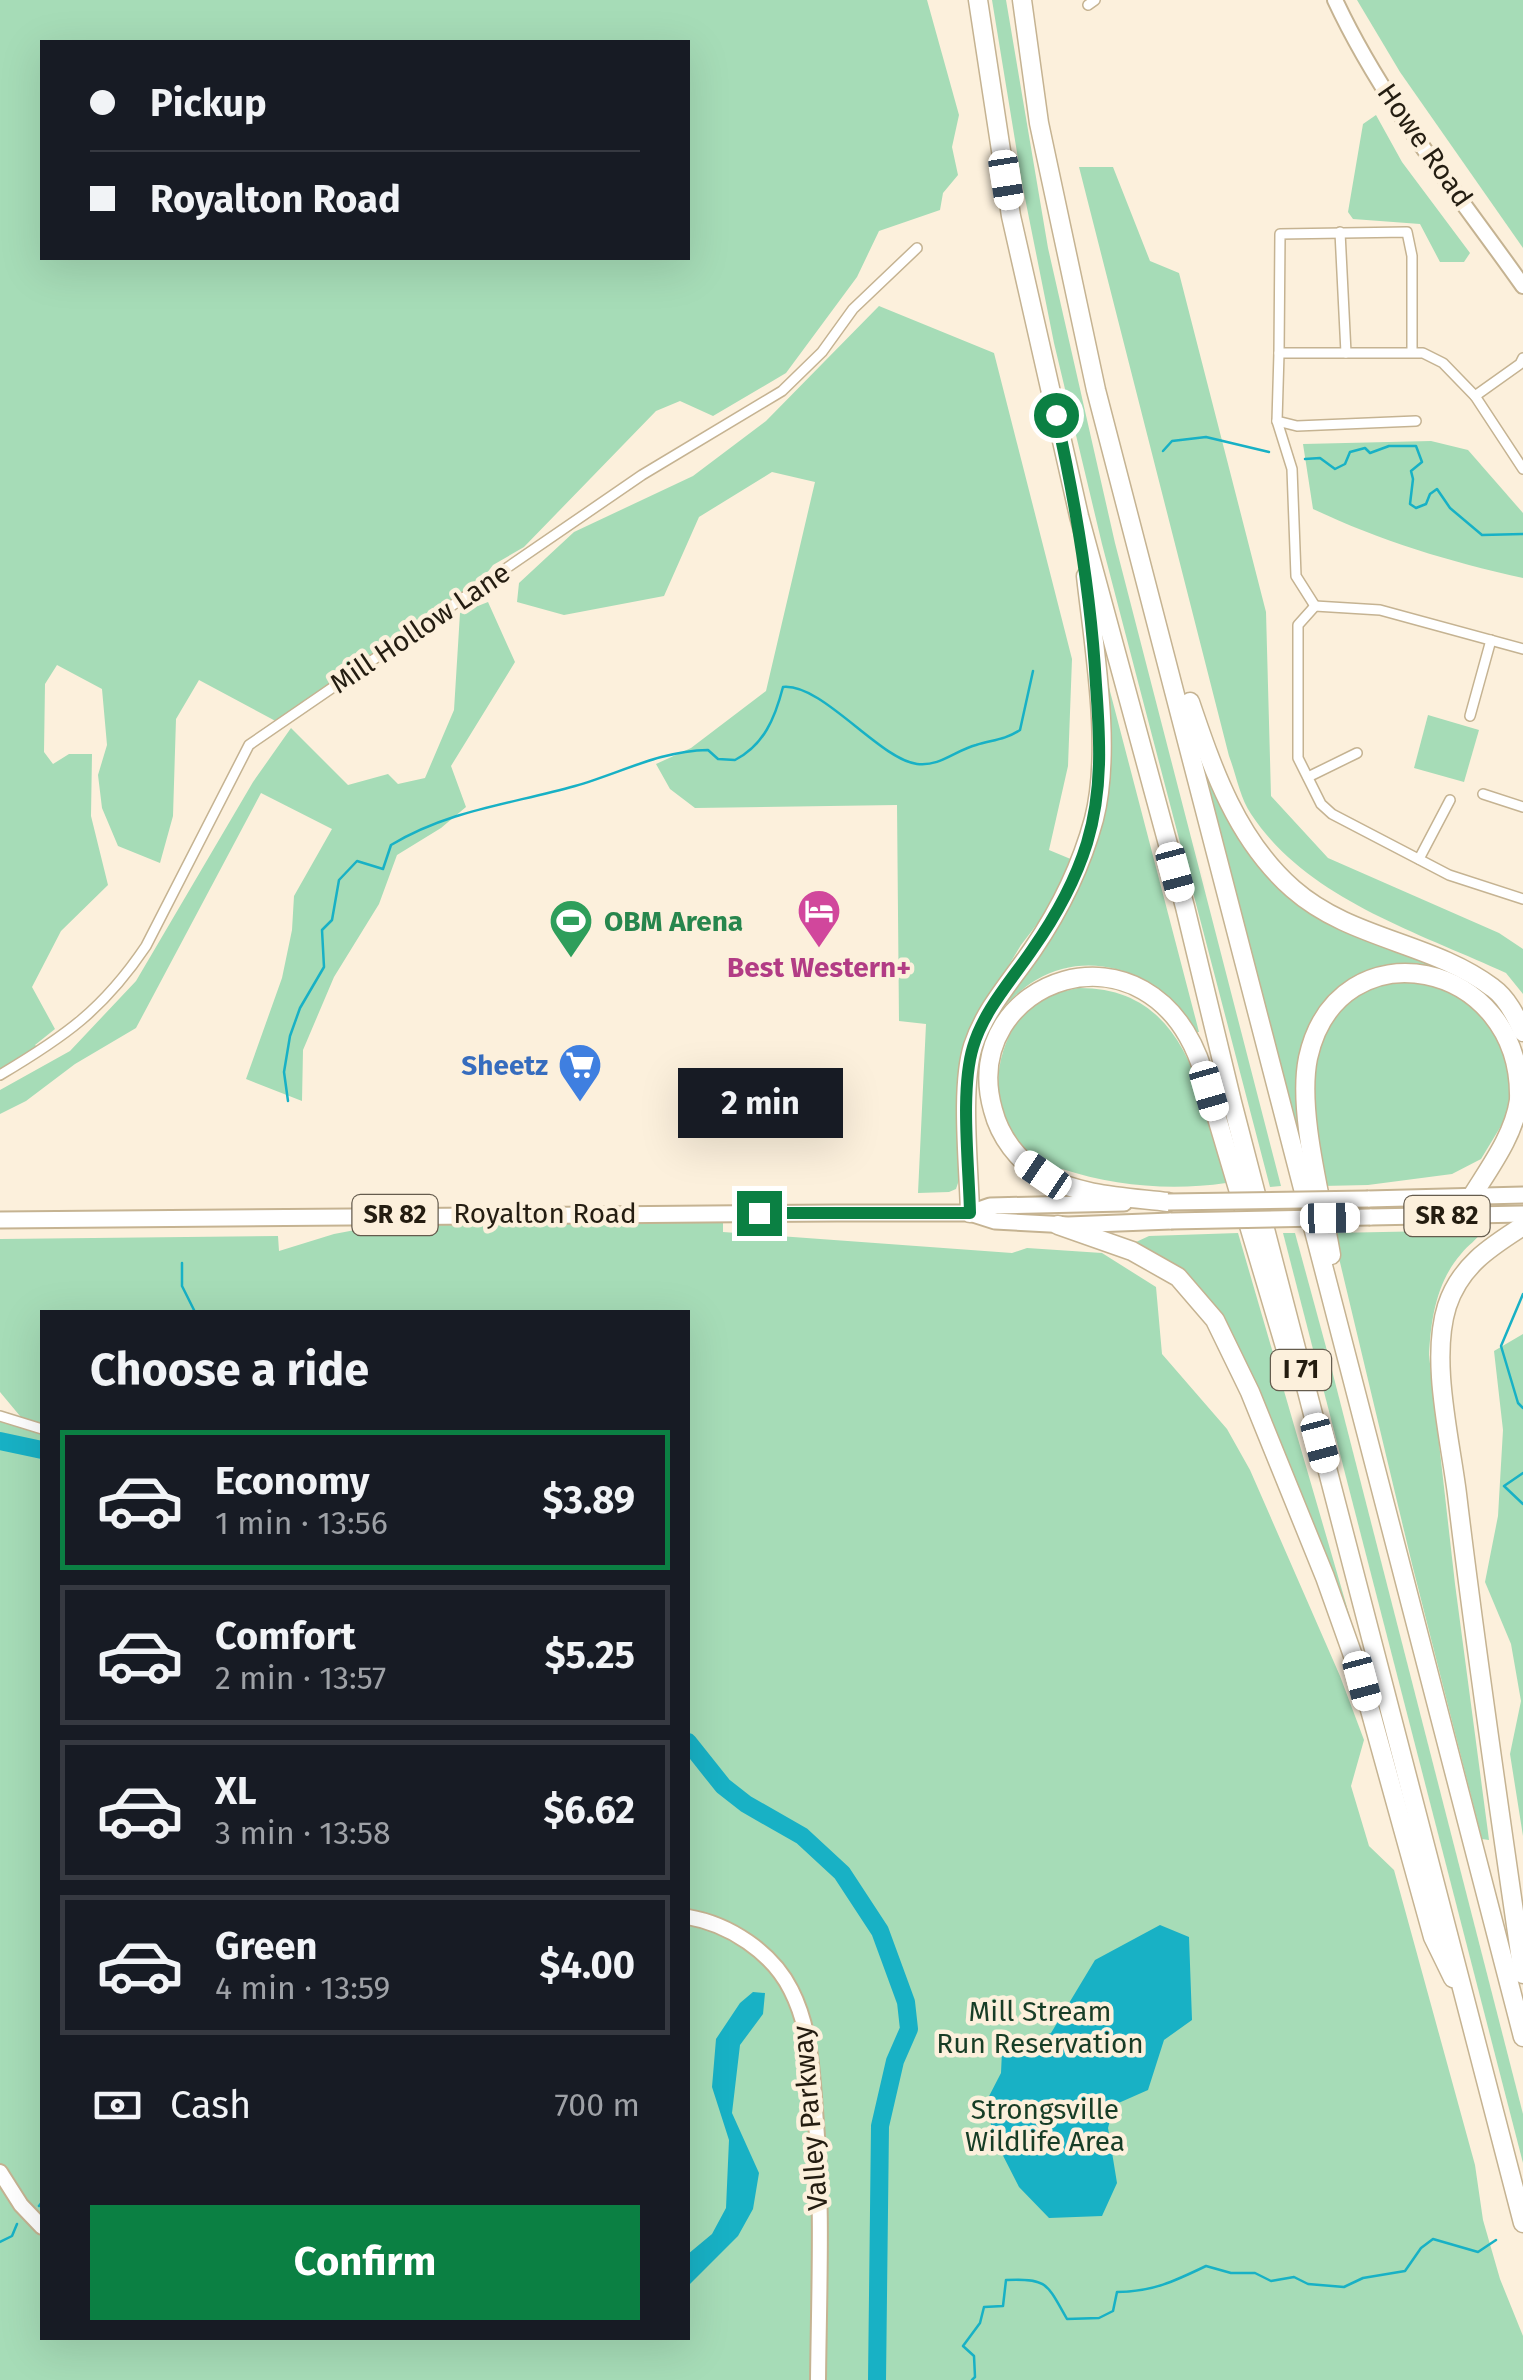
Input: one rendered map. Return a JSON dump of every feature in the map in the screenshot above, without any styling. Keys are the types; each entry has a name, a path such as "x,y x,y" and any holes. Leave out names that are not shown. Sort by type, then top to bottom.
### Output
{"highway":[{"name":"I 71","path":"978,0 1011,216 1079,516 1184,907 1523,2223"},
{"name":"I 71","path":"1022,0 1039,123 1092,371 1523,2037"},
{"path":"970,1213 969,1093 974,1045 996,1000 1073,883 1095,813 1100,728 1079,516"},
{"path":"1148,581 1214,772 1239,822 1273,869 1295,891 1356,929 1456,966 1495,989 1523,1032"},
{"path":"1352,1379 1310,1133 1306,1074 1309,1054 1327,1014 1358,988 1400,973 1442,975 1471,988 1503,1019 1519,1061 1519,1101 1513,1124 1472,1196"},
{"path":"1170,1212 1072,1187 1043,1175 1011,1148 990,1101 990,1063 1006,1022 1032,996 1073,978 1098,976 1120,980 1158,999 1187,1032 1203,1072 1282,1343 1302,1373"},
{"path":"1058,1225 1132,1251 1178,1277 1215,1320 1250,1392 1325,1577 1362,1681 1433,1937 1464,1997"},
{"path":"1523,1226 1490,1246 1459,1280 1447,1304 1440,1358 1523,1974"}],"main road":[{"name":"Royalton Road","path":"0,1220 598,1212 970,1213 995,1221 1058,1225 1170,1212 1368,1199 1523,1195"},
{"name":"Royalton Road","path":"970,1213 990,1206 1370,1217 1523,1214"}],"street":[{"name":"Howe Road","path":"1335,0 1351,36 1398,110 1523,286"},
{"path":"1340,232 1346,353"},
{"path":"1315,606 1296,576 1292,468 1277,421 1280,234 1407,232 1412,256 1412,352"},
{"name":"Mill Hollow Lane","path":"0,1076 72,1030 126,976 146,946 250,745 642,476 782,391 822,352 853,309 917,248"},
{"path":"1279,353 1423,352 1444,363 1474,396 1523,469"},
{"path":"1474,396 1522,362"},
{"path":"1277,421 1296,426 1416,421"},
{"path":"1315,606 1380,610 1523,649"},
{"path":"1315,606 1298,628 1296,734 1298,758 1326,810 1449,875 1523,899"},
{"path":"1470,716 1491,640"},
{"path":"1308,777 1357,752"},
{"path":"1483,794 1523,807"},
{"path":"1419,859 1450,800"},
{"path":"0,1416 40,1428"},
{"name":"Valley Parkway","path":"690,1917 714,1923 750,1944 779,1971 800,2011 812,2067 821,2180 818,2380"},
{"path":"0,2172 21,2205 40,2224"}],"green space":[{"path":"0,0 927,0 959,115 952,147 958,175 943,193 940,210 879,231 857,277 786,373 713,416 680,401 656,411 524,547 493,565 471,594 283,725 199,680 176,719 173,816 160,863 118,846 102,808 98,775 107,745 102,689 57,665 45,684 44,752 53,764 69,754 92,754 91,816 108,885 61,931 32,987 55,1029 35,1045 40,1049 0,1075"},
{"path":"992,0 1006,0 1048,248 1115,543 1281,1186 1270,1187 1102,544 1054,343 1022,183"},
{"path":"1357,0 1523,0 1523,248 1400,72"},
{"path":"1376,115 1402,162 1470,253 1464,262 1440,262 1420,224 1353,219 1348,212 1363,124"},
{"path":"1079,167 1113,167 1150,261 1179,273 1266,612 1271,796 1328,858 1499,933 1523,949 1523,994 1506,973 1401,927 1333,891 1274,844 1247,808 1229,756"},
{"path":"879,306 994,353 1072,659 1068,766 1049,850 1073,860 1061,893 1021,945 965,1038 958,1083 960,1177 956,1189 949,1192 918,1193 926,1024 899,1021 897,805 695,808 670,789 656,764 691,748 766,691 815,482 772,472 699,517 664,596 564,615 517,602 519,583 574,532 693,476 766,421"},
{"path":"1431,441 1468,450 1523,513 1523,578 1416,550 1313,509 1303,444"},
{"path":"488,602 515,662 451,766 466,807 397,855 379,904 334,977 303,1050 302,1101 246,1079 282,978 294,896 332,829 261,793 136,1028 0,1114 0,1090 70,1051 136,981 253,782 291,728 348,785 388,774 398,784 425,778 454,710 460,613"},
{"path":"1100,653 1199,1032 1167,996 1148,982 1104,967 1059,970 1031,983 999,1011 1097,824"},
{"path":"1428,715 1479,730 1464,782 1414,768"},
{"path":"1211,779 1291,894 1456,973 1415,965 1376,970 1323,1011 1300,1138 1206,781"},
{"path":"1413,978 1470,996 1507,1049 1511,1094 1504,1121 1481,1159 1452,1174 1368,1185 1322,1186 1313,1084 1317,1053 1327,1026 1345,1004 1373,988"},
{"path":"1078,988 1115,993 1145,1006 1167,1027 1185,1053 1198,1083 1226,1183 1143,1185 1062,1169 1059,1173 1016,1139 999,1099 998,1080 1006,1043 1027,1011 1041,1000"},
{"name":"Mill Stream Run Reservation","path":"723,1213 723,1232 1012,1253 1027,1248 1102,1253 1156,1287 1162,1354 1227,1429 1250,1470 1364,1740 1351,1786 1369,1846 1394,1870 1475,2165 1483,2220 1500,2279 1523,2336 1523,2380 0,2380 0,1416 25,1422 0,1392 0,1239 278,1236 279,1251 334,1234 387,1224"},
{"path":"1483,1230 1453,1265 1440,1289 1429,1355 1489,1840 1482,1839 1333,1233"},
{"path":"1238,1233 1358,1645 1268,1425 1171,1264 1136,1242 1149,1236"},
{"path":"1283,1233 1295,1233 1326,1347 1523,2114 1523,2163"},
{"path":"1523,1334 1523,1836 1510,1754 1521,1701 1511,1644 1485,1582 1498,1516 1503,1430 1494,1351"}],"water":[{"path":"1160,1925 1189,1937 1192,2020 1164,2040 1148,2090 1114,2105 1108,2128 1117,2183 1102,2216 1049,2218 1019,2187 994,2138 986,2102 1001,2073 1002,2051 1051,2033 1095,1960"},
{"path":"753,1992 765,1993 763,2014 740,2045 732,2113 759,2173 753,2209 738,2236 690,2284 690,2252 712,2234 726,2208 729,2140 712,2087 716,2039 740,2003"}],"waterway":[{"path":"1163,451 1172,441 1206,437 1269,452"},
{"path":"1305,459 1320,458 1335,469 1345,464 1350,452 1416,446 1422,462 1411,471 1410,504 1416,508 1426,504 1437,489 1450,508 1482,535 1523,534"},
{"path":"288,1101 284,1072 290,1036 300,1008 324,967 322,930 332,920 339,880 357,861 383,869 391,845 435,824 575,786 657,758 708,750 718,759 735,760 754,747 767,730 783,687 815,697 902,759 917,764 933,763 1020,730 1033,671"},
{"path":"182,1263 182,1286 194,1310"},
{"path":"1523,1294 1501,1346 1518,1403 1523,1408"},
{"path":"0,1441 40,1450"},
{"path":"1523,1473 1504,1486 1523,1504"},
{"path":"690,1745 723,1786 802,1836 842,1873 880,1931 906,2002 909,2029 895,2061 880,2126 877,2380"},
{"path":"0,2242 12,2236 17,2224"},
{"path":"972,2380 974,2356 963,2346 980,2323 984,2307 1003,2306 1006,2280 1030,2280 1045,2286 1067,2319 1099,2318 1113,2311 1117,2292 1163,2285 1206,2266 1231,2273 1255,2273 1271,2281 1294,2277 1308,2284 1344,2287 1363,2278 1405,2271 1421,2248 1433,2239 1478,2252 1496,2240"}],"place":[{"name":"Best Western+","path":"819,949"},
{"name":"OBM Arena","path":"571,959"},
{"name":"Sheetz","path":"580,1103"}],"route":[{"path":"759,1213 970,1213 968,1112 974,1045 996,1000 1073,883 1088,840 1099,787 1100,728 1079,516 1056,415"}],"park label":[{"name":"Strongsville Wildlife Area","path":"1045,2125"}]}
